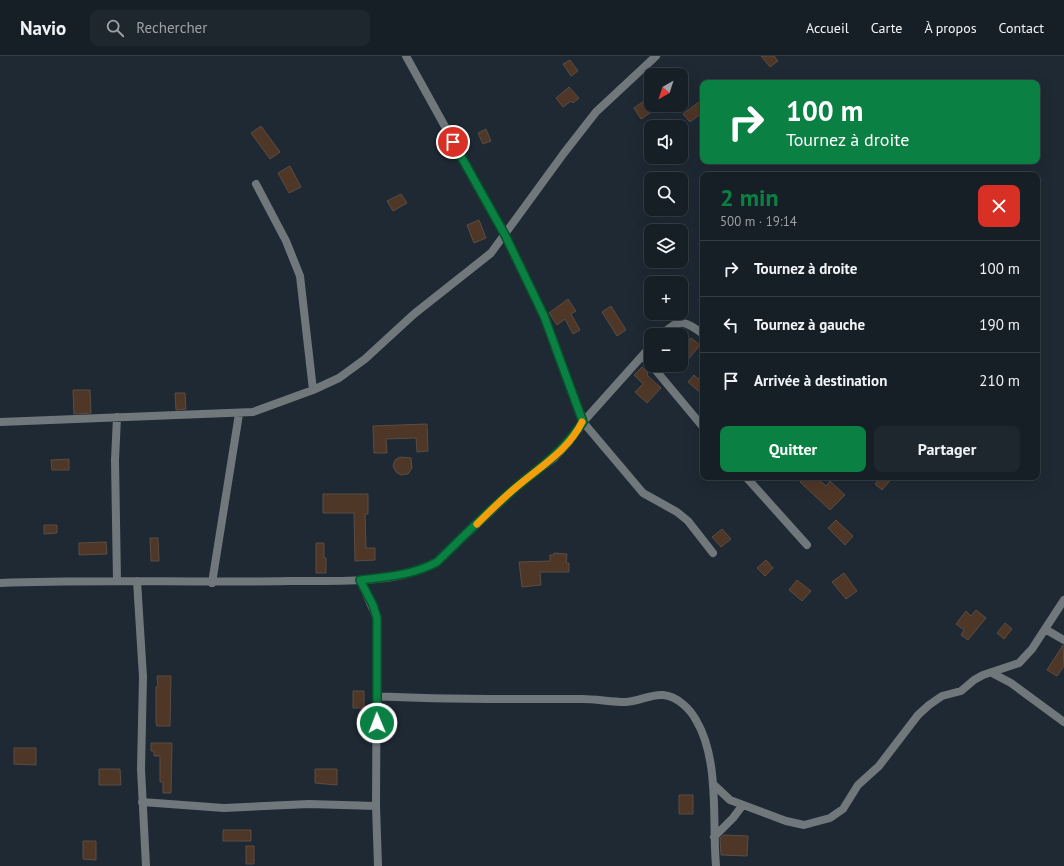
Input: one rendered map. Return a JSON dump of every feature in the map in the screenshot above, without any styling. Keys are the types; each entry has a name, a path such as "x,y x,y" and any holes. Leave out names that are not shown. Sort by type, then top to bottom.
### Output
{"street":[{"path":"406,56 505,235 544,316 583,422 643,493 677,512 688,521 713,553"},
{"path":"0,422 239,414 253,412 313,390 339,378 352,369 414,314 478,265 491,253 564,152 596,112 656,56"},
{"path":"256,184 286,241 300,276 313,390"},
{"path":"670,328 674,324 682,322 689,324 700,332"},
{"path":"0,583 137,581 212,583 360,580 408,574 424,569 437,562 520,484 554,458 569,442 583,422 643,355 700,423"},
{"path":"212,583 239,414"},
{"path":"117,417 115,460 118,581"},
{"path":"749,480 806,545"},
{"path":"360,580 373,605 377,618 376,806 378,866"},
{"path":"137,581 144,684 141,730 142,802 146,866"},
{"path":"713,784 730,800 742,806 796,824 811,824 830,818 843,808 858,785 879,766 918,715 929,705 942,696 961,691 974,680 1019,663 1032,649 1064,600"},
{"path":"1045,629 1064,640"},
{"path":"992,673 1011,683 1064,722"},
{"path":"376,696 399,698 531,701 583,699 625,702 638,701 653,696 664,695 677,700 688,709 696,720 705,741 713,784 716,866"},
{"path":"142,802 224,808 309,804 376,806"},
{"path":"714,837 742,806"}],"building":[{"path":"761,56 774,56 778,61 770,67"},
{"path":"570,60 578,71 571,76 563,64"},
{"path":"569,87 579,98 573,103 571,101 563,107 556,98"},
{"path":"644,101 644,112 652,112 641,119 634,108"},
{"path":"700,101 700,114 690,122 683,114 688,112 688,110"},
{"path":"261,126 280,152 270,159 251,133"},
{"path":"486,129 491,141 483,144 478,133"},
{"path":"290,166 301,187 289,193 278,173"},
{"path":"401,194 407,203 393,211 387,201"},
{"path":"479,220 486,238 474,243 467,225"},
{"path":"568,299 576,311 571,314 580,330 573,334 565,319 557,325 549,313"},
{"path":"611,306 626,330 617,336 602,312"},
{"path":"691,338 700,345 688,360 688,342"},
{"path":"642,367 644,372 647,372 647,375 661,388 647,403 635,392 643,384 634,375"},
{"path":"694,375 698,379 700,376 700,392 688,382"},
{"path":"73,390 90,390 91,413 74,414"},
{"path":"175,393 185,393 186,409 176,410"},
{"path":"427,424 428,451 417,452 416,438 386,439 387,453 374,453 373,426"},
{"path":"400,457 411,458 412,468 408,474 401,475 396,472 393,466 395,460"},
{"path":"69,459 69,470 52,470 51,460"},
{"path":"802,480 819,480 826,486 830,481 845,495 830,510 800,482"},
{"path":"878,480 890,480 882,490 875,484"},
{"path":"323,494 368,494 368,514 365,514 366,548 375,548 375,560 355,561 354,513 323,513"},
{"path":"836,520 853,536 845,545 828,528"},
{"path":"44,525 57,525 57,533 44,534"},
{"path":"722,529 731,539 721,547 712,537"},
{"path":"150,538 158,538 159,561 151,561"},
{"path":"106,542 107,554 79,555 79,543"},
{"path":"316,543 324,543 326,573 316,573"},
{"path":"554,553 567,554 566,563 569,563 569,572 540,572 541,585 522,587 519,562 550,561 550,555 554,555"},
{"path":"766,560 773,568 765,576 757,568"},
{"path":"844,573 857,591 846,599 832,582"},
{"path":"797,580 811,591 802,601 789,590"},
{"path":"976,610 986,618 968,640 961,635 964,630 956,624 966,611 971,616"},
{"path":"1005,623 1012,629 1004,639 997,633"},
{"path":"1063,645 1064,666 1057,676 1047,670"},
{"path":"157,676 171,676 170,726 157,726 156,723 156,687 158,686"},
{"path":"353,691 364,691 364,708 353,708"},
{"path":"151,743 172,743 171,793 163,793 163,782 160,782 160,756 154,756 154,751 151,751"},
{"path":"14,748 36,748 36,765 14,764"},
{"path":"99,769 120,769 121,785 99,785"},
{"path":"315,769 337,769 337,785 315,783"},
{"path":"679,795 693,795 693,814 679,814"},
{"path":"223,830 251,830 251,841 223,841"},
{"path":"724,835 748,836 747,856 721,855 720,838"},
{"path":"83,841 96,841 96,860 83,859"},
{"path":"246,846 254,846 254,864 246,864"}],"slow traffic":[{"path":"477,524 520,484 554,458 569,442 582,422"}],"route":[{"path":"377,723 377,618 373,605 360,580 408,574 424,569 437,562 520,484 554,458 569,442 583,422 544,316 505,235 453,142"}]}
